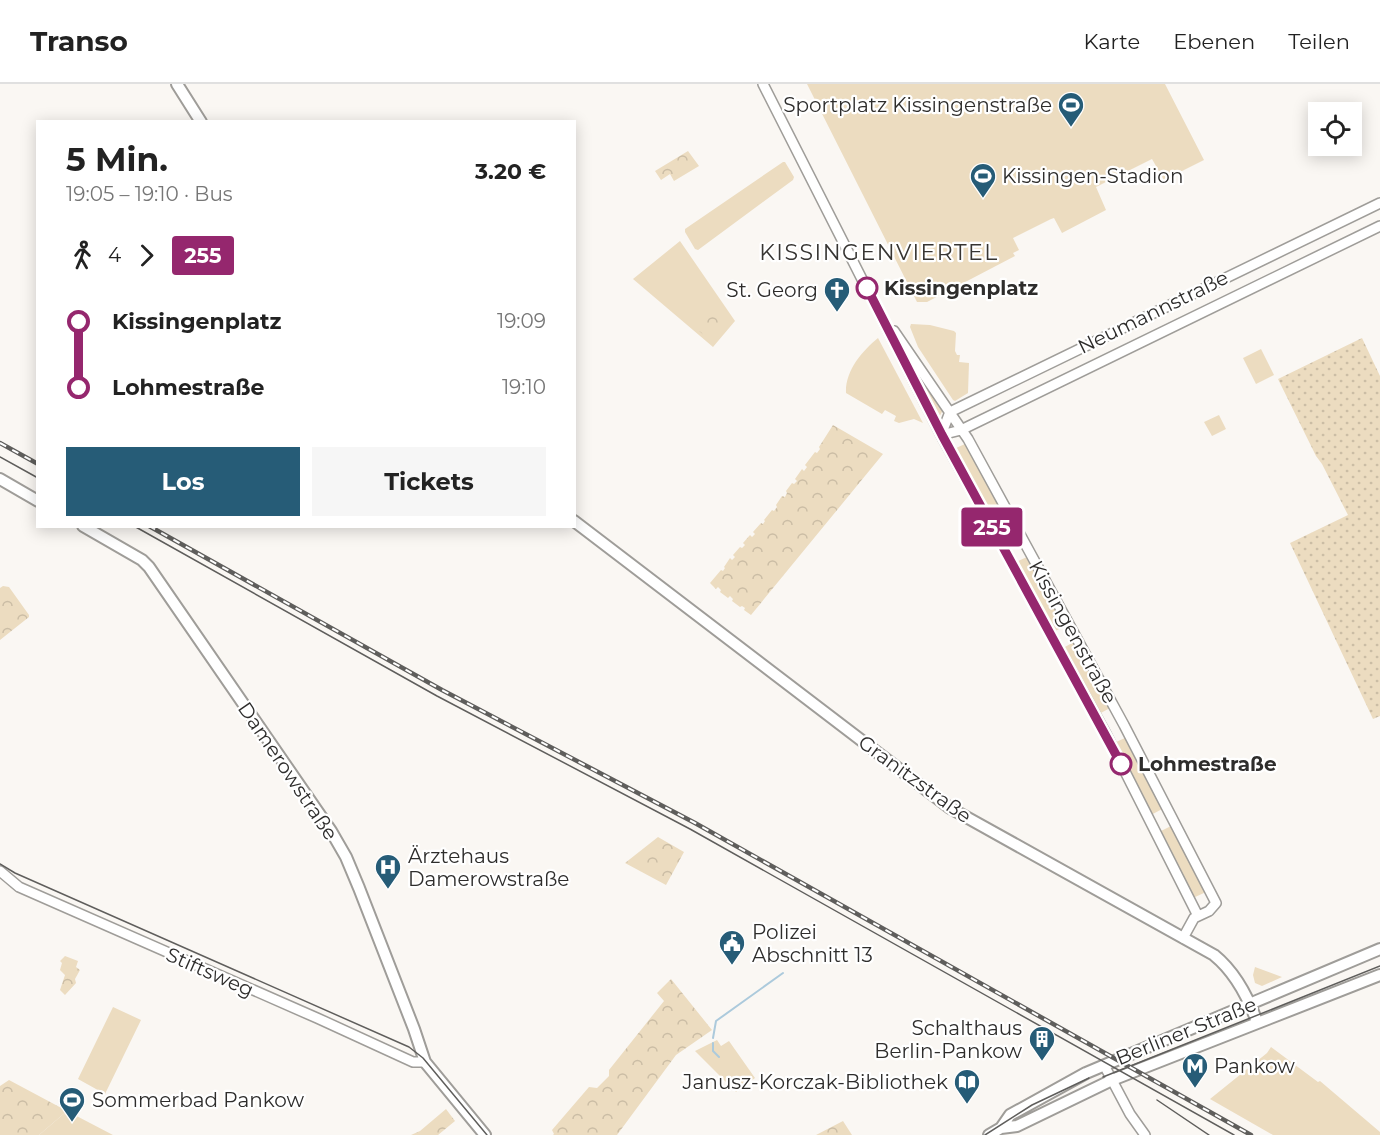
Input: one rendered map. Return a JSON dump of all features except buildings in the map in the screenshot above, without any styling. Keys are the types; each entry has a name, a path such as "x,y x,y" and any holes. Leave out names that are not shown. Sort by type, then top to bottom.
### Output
{"main road":[{"path":"177,84 200,120"},
{"path":"0,479 36,500"},
{"name":"Granitzstraße","path":"576,523 950,808 1206,950 1221,961 1242,990 1257,1022"},
{"name":"Damerowstraße","path":"86,528 142,560 149,567 331,831 360,888 425,1062"},
{"name":"Berliner Straße","path":"1001,1128 1010,1115 1086,1073 1380,949"},
{"name":"Berliner Straße","path":"989,1135 1001,1128 1017,1126 1112,1080 1380,975"},
{"path":"425,1062 485,1135"}],"street":[{"name":"Kissingenstraße","path":"763,84 942,435 1106,734 1198,916"},
{"name":"Neumannstraße","path":"950,412 1380,203"},
{"name":"Neumannstraße","path":"942,435 962,430 1380,226"},
{"name":"Kissingenstraße","path":"884,321 895,333 962,430 1124,725 1216,903 1209,911 1191,920 1183,938"},
{"path":"942,435 950,412"},
{"name":"Stiftsweg","path":"0,871 19,888 413,1062 425,1062"},
{"path":"1104,1065 1130,1114 1145,1135"}],"green space":[{"name":"Kissingen-Stadion","path":"807,84 1165,84 1204,160 1164,180 1152,159 1096,187 1106,210 1062,233 1054,218 1051,219 1013,238 1019,250 1013,253 1015,256 927,302 917,302"},
{"path":"688,151 699,166 674,181 670,174 661,180 655,171"},
{"path":"783,162 794,177 793,180 698,250 695,249 685,229"},
{"path":"680,241 735,321 713,347 633,279"},
{"path":"717,305 730,323 713,344 693,325"},
{"path":"911,324 930,325 956,333 955,351 957,355 960,355 959,362 969,363 968,393 953,400 918,347 910,327"},
{"path":"878,338 923,423 914,419 899,423 894,421 896,416 885,410 882,414 846,393 851,369 866,349"},
{"path":"895,338 943,410 938,419 937,418"},
{"path":"1362,338 1380,376 1380,716 1373,719 1290,543 1348,515 1278,379"},
{"path":"1261,349 1274,375 1256,384 1243,358"},
{"path":"1219,415 1226,429 1212,436 1204,422"},
{"path":"833,425 883,454 751,615 744,610 745,608 732,601 730,596 728,598 720,592 718,587 716,589 710,583 721,570 723,571 730,558 732,560 735,557 733,555 740,547 745,545 743,543 750,535 752,537 755,534 753,532 761,523 763,524 772,510 774,511 782,496 785,497 786,491 792,483 797,481 795,479 802,469 804,471 807,467 805,465 820,449 819,447"},
{"path":"967,443 1019,539 1005,546 954,449"},
{"path":"1027,557 1064,626 1054,632 1016,562"},
{"path":"9,587 29,617 0,640 0,588"},
{"path":"1074,642 1110,708 1099,714 1063,648"},
{"path":"1127,737 1164,808 1151,815 1114,743"},
{"path":"1171,826 1206,892 1193,898 1159,832"},
{"path":"658,837 684,852 666,885 625,863"},
{"path":"65,956 78,961 76,967 80,970 75,979 76,983 65,995 60,990 65,975 60,970 62,963 60,961"},
{"path":"1255,967 1282,977 1262,986 1255,983 1253,975"},
{"path":"671,979 712,1030 676,1055 617,1135 553,1135 552,1130 589,1087 597,1088 609,1076 609,1070 664,1001 657,993"},
{"path":"113,1007 141,1020 105,1094 78,1079"},
{"path":"717,1040 721,1046 729,1041 755,1078 736,1092 695,1051"},
{"path":"1271,1047 1318,1082 1320,1081 1380,1132 1380,1135 1273,1135 1210,1099 1267,1053"},
{"path":"9,1080 67,1111 39,1135 0,1135 0,1086"},
{"path":"446,1109 455,1121 438,1135 411,1135 420,1131"},
{"name":"Sommerbad Pankow","path":"67,1111 113,1135 39,1135"},
{"path":"843,1121 852,1135 816,1135"}],"waterway":[{"path":"713,1038 716,1021 783,973"},
{"path":"713,1043 713,1051 719,1057"}],"tram line":[{"path":"0,457 36,477"},
{"path":"138,528 437,696 690,829 1234,1135"},
{"path":"0,864 15,873 409,1047 423,1058 487,1135"},
{"path":"1103,1077 1380,966"},
{"path":"985,1135 1032,1105 1089,1078"},
{"path":"1157,1100 1209,1135"}],"railway":[{"path":"0,443 36,463"},
{"path":"153,528 442,690 695,823 1251,1135"}],"bus line":[{"name":"255","path":"867,288 942,435 1121,764"}],"place":[{"name":"Sportplatz Kissingenstraße","path":"1071,128"},
{"name":"Kissingen-Stadion","path":"983,199"},
{"name":"Kissingenplatz","path":"867,288"},
{"name":"St. Georg","path":"837,313"},
{"name":"Lohmestraße","path":"1121,764"},
{"name":"Ärztehaus Damerowstraße","path":"388,890"},
{"name":"Polizei Abschnitt 13","path":"732,966"},
{"name":"Schalthaus Berlin-Pankow","path":"1042,1062"},
{"name":"Pankow","path":"1195,1089"},
{"name":"Janusz-Korczak-Bibliothek","path":"967,1105"},
{"name":"Sommerbad Pankow","path":"72,1123"}],"district":[{"name":"KISSINGENVIERTEL","path":"879,252"}]}
